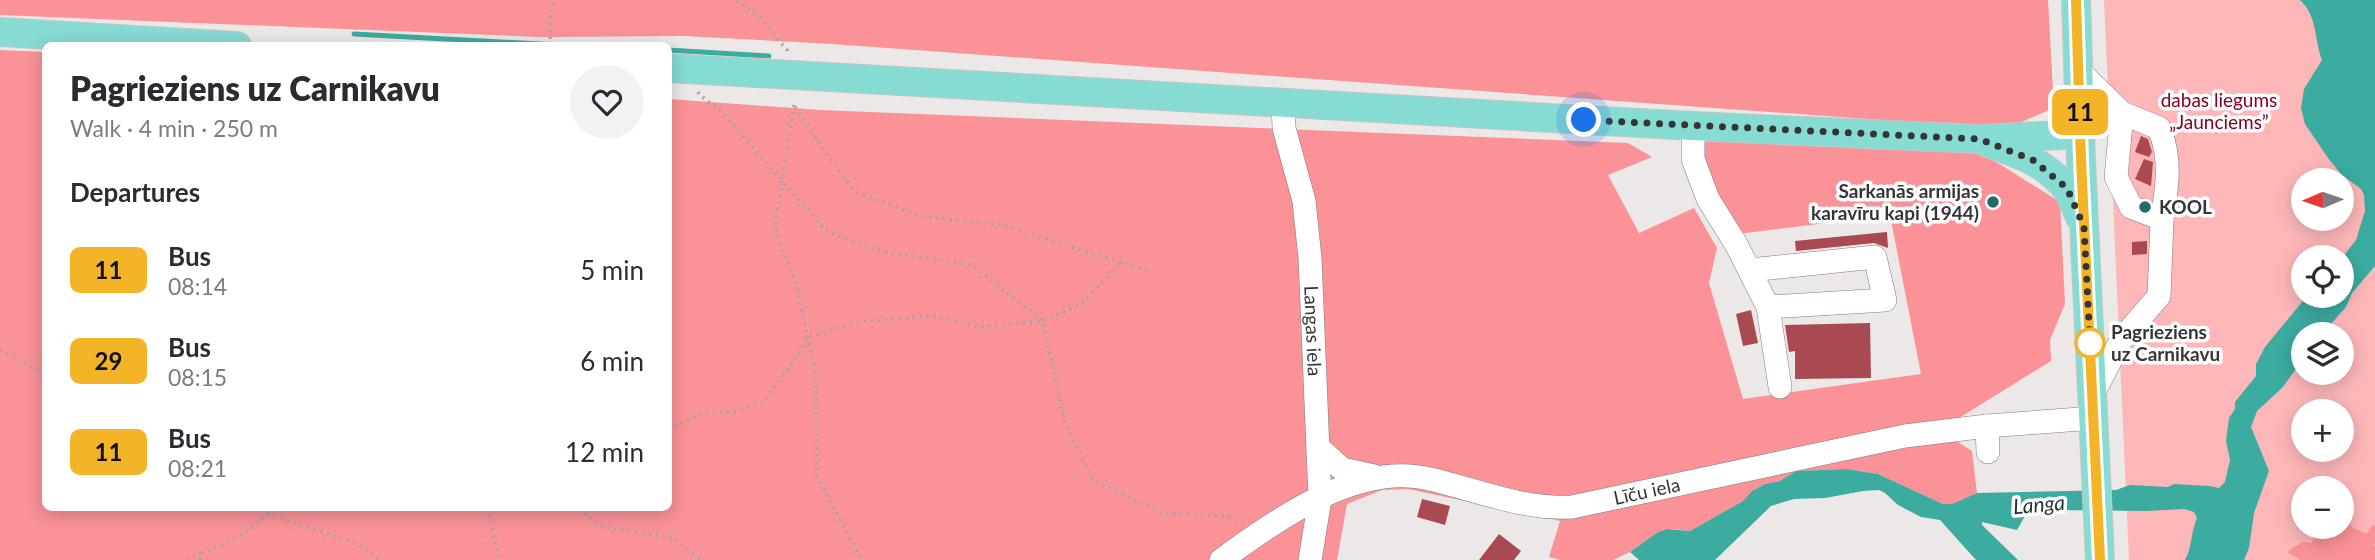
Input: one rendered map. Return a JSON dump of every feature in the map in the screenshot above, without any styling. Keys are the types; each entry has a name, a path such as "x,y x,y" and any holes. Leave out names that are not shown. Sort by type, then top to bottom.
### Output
{"main road":[{"path":"2076,0 2100,560"},
{"path":"0,32 169,42"},
{"path":"676,68 1693,126 1979,139 2081,147"},
{"path":"1979,139 2033,160 2067,188 2084,227"},
{"path":"2033,160 2081,147"}],"street":[{"path":"2079,71 2122,113 2160,128 2165,142 2169,179 2162,219 2159,296 2121,340 2094,416"},
{"name":"Langas iela","path":"1283,103 1284,128 1304,201 1310,258 1320,499 1310,560"},
{"path":"2122,113 2116,177 2131,207 2162,219"},
{"path":"1693,126 1693,159 1708,199 1750,270 1768,307 1780,387"},
{"path":"1750,270 1875,257 1885,300 1768,307"},
{"name":"Līču iela","path":"1221,560 1263,530 1350,483 1378,477 1404,474 1527,505 1572,507 1905,436 2094,416"},
{"path":"1987,426 1988,452"},
{"path":"1319,448 1342,469 1378,477"}],"path":[{"path":"551,42 549,24 555,0"},
{"path":"737,0 760,17 787,50 788,74"},
{"path":"676,68 701,96 721,111 826,231 881,251 972,265 1043,321 1064,419 1093,480 1162,513 1226,516 1263,530"},
{"path":"862,560 817,477 816,375 796,284 775,226 794,105 832,162 856,192 921,216 1003,225 1151,272"},
{"path":"672,427 708,411 731,412 764,402 808,337 864,321 933,316 981,327 1043,321 1080,304 1122,262"},
{"path":"0,350 42,372"},
{"path":"187,560 232,541 250,530 271,511"},
{"path":"488,511 499,560"},
{"path":"583,511 598,526 674,538 701,560"},
{"path":"267,514 356,543 380,560"},
{"path":"199,560 202,552"}],"green space":[{"name":"dabas liegums „Jaunciems”","path":"2104,0 2375,0 2375,560 2129,560"}],"shaded area":[{"path":"0,0 2048,0 2054,108 2005,129 832,44 685,36 539,37 0,15"},
{"path":"0,50 42,52 42,511 672,511 672,99 820,110 1628,143 1652,157 1608,175 1639,233 1694,208 1717,248 1709,283 1743,399 1921,374 1890,215 1737,234 1702,160 1704,139 1979,151 2060,202 2065,304 2050,340 2051,361 1959,418 1953,439 1972,451 1977,493 1952,504 1943,504 1878,474 1846,469 1796,471 1780,481 1765,484 1752,491 1743,501 1690,531 1674,529 1658,532 1630,552 1613,560 1561,560 1549,557 1560,521 1408,489 1382,490 1347,504 1337,560 0,560"},
{"path":"2372,525 2375,526 2375,560 2300,560 2287,552 2302,542 2312,543 2314,539 2354,539 2354,528 2367,534"}],"water":[{"path":"2300,0 2375,0 2375,266 2354,291 2352,245 2365,211 2364,195 2354,184 2354,168 2336,168 2305,124 2301,108 2304,89 2322,60 2313,21"},
{"name":"Langa","path":"2297,308 2345,308 2333,322 2291,322 2291,376 2257,411 2251,427 2269,471 2254,513 2249,548 2244,560 2185,560 2197,518 2194,512 2184,509 2054,510 2048,516 2044,513 2026,514 2017,530 1982,522 2018,560 1976,560 1940,520 1921,517 1898,505 1879,490 1825,498 1794,499 1771,506 1715,560 1639,560 1630,552 1658,532 1668,529 1690,531 1743,501 1752,491 1765,484 1780,481 1796,471 1846,469 1878,474 1943,504 1952,504 1977,493 2116,490 2130,485 2168,487 2174,484 2219,488 2225,482 2230,460 2226,441 2229,418 2235,409 2235,402 2256,376 2256,364 2265,347"}],"building":[{"path":"2141,136 2148,139 2152,152 2149,157 2135,152"},
{"path":"2144,159 2153,162 2151,186 2135,179"},
{"path":"1887,232 1888,248 1874,243 1796,251 1795,241"},
{"path":"2147,241 2147,254 2132,255 2132,242"},
{"path":"1751,310 1758,343 1743,346 1736,314"},
{"path":"1870,323 1871,378 1795,379 1795,351 1789,352 1785,325"},
{"path":"1422,499 1450,506 1445,525 1417,517"},
{"path":"1499,534 1521,551 1514,560 1479,560"}],"waterway":[{"path":"354,34 502,42"},
{"path":"672,50 769,56"}],"bus line":[{"name":"11","path":"2076,0 2100,560"}],"place":[{"name":"Sarkanās armijas karavīru kapi (1944)","path":"1993,202"},
{"name":"KOOL","path":"2145,207"},
{"name":"Pagrieziens uz Carnikavu","path":"2090,343"}],"route":[{"path":"1584,120 1979,139 2033,160 2067,188 2084,227 2090,343"}]}
